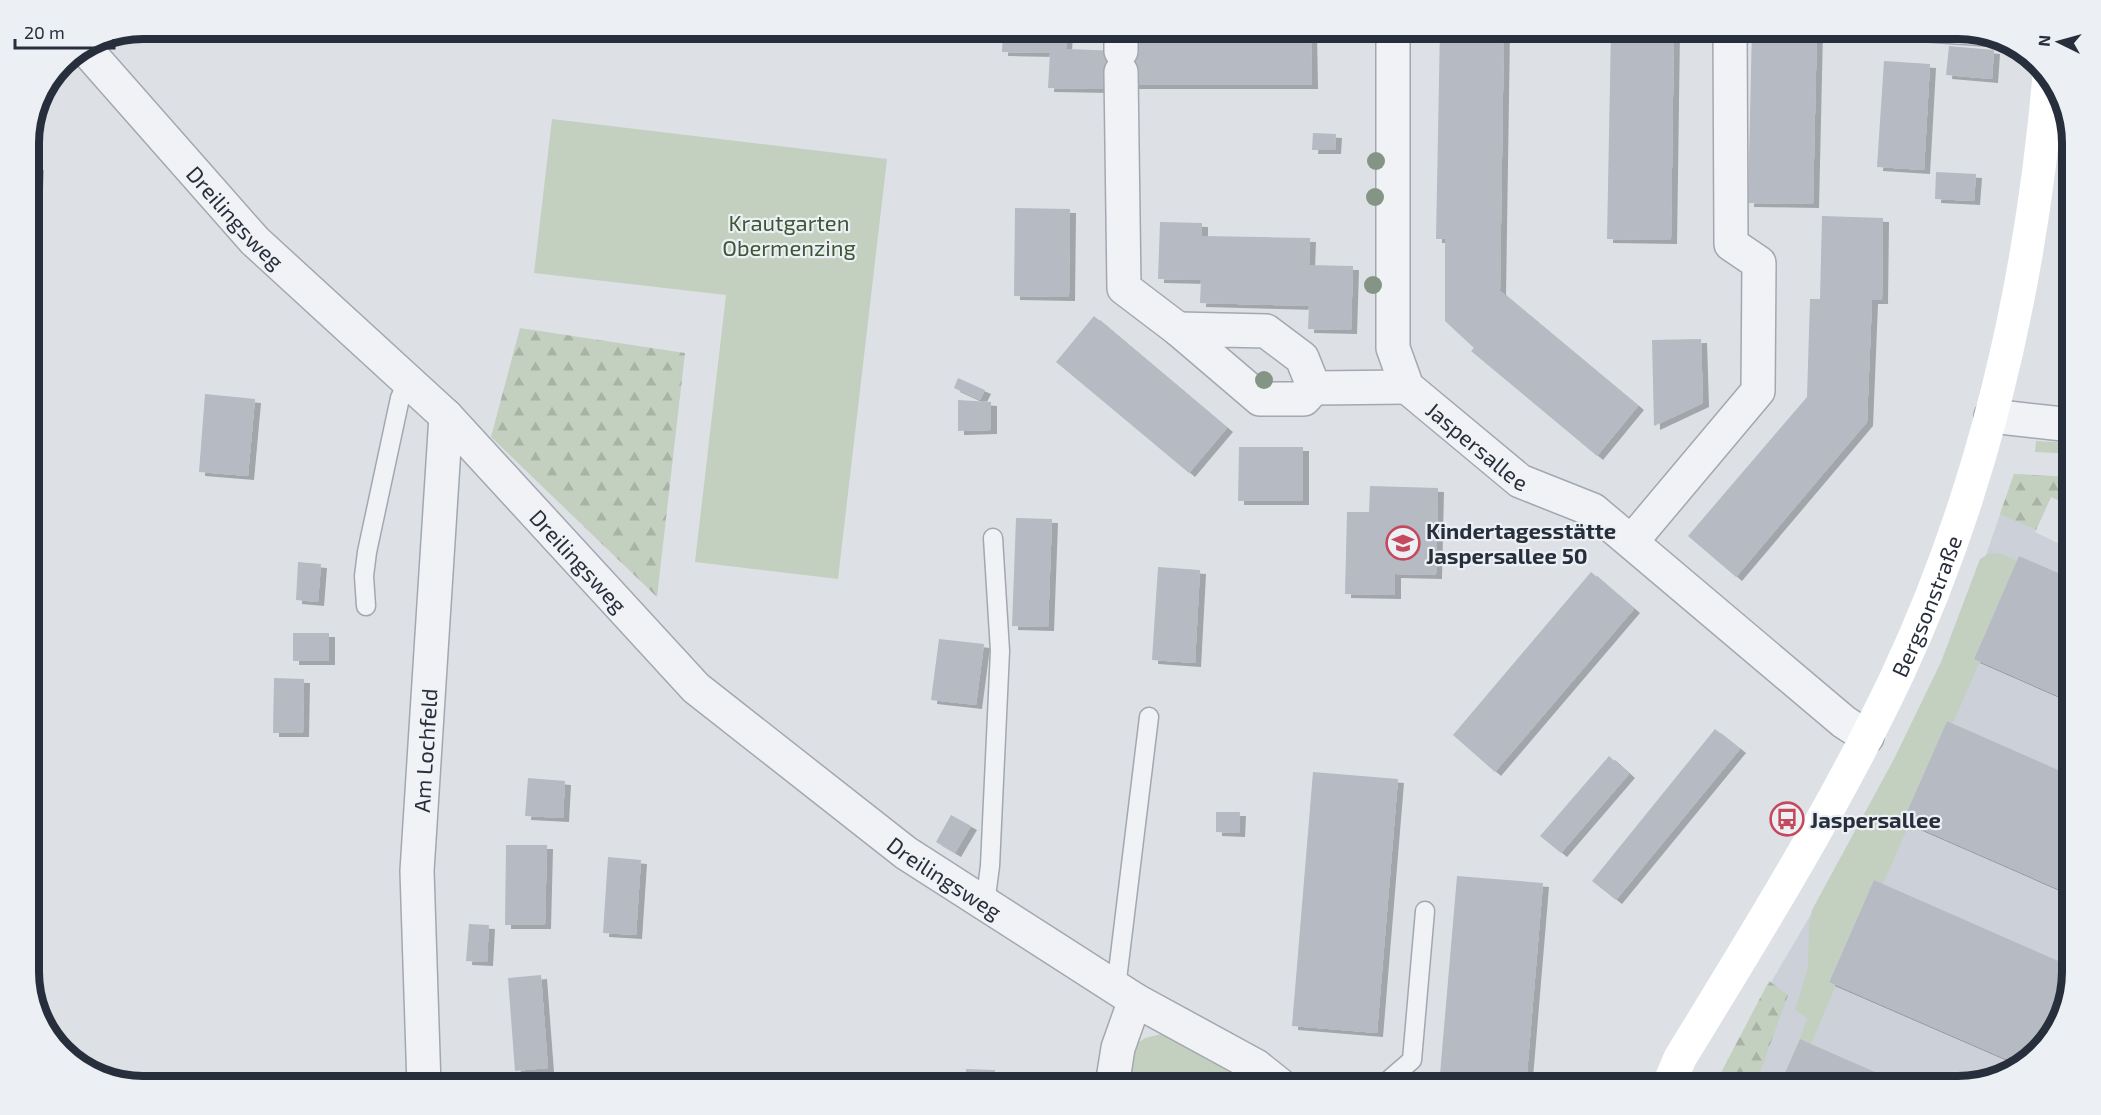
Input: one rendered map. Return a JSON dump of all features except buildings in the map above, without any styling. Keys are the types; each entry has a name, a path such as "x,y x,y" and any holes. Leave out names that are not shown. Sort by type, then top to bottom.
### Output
{"street":[{"name":"Jaspersallee","path":"1393,39 1393,348 1407,387 1520,481 1593,510 1844,722 1867,737"},
{"path":"1632,541 1758,391 1759,263 1731,244 1731,39"},
{"path":"1121,50 1124,288 1178,329 1260,399 1304,399 1314,388 1407,387"},
{"name":"Dreilingsweg","path":"90,54 255,241 446,416 696,688 906,853 1126,994 1256,1066 1268,1076"},
{"name":"Bergsonstraße","path":"1672,1076 1680,1058 1822,820 1867,737 1910,646 1944,561 1991,416 2010,337 2040,167 2048,90"},
{"path":"1178,329 1266,331 1302,358 1314,388"},
{"name":"Am Lochfeld","path":"424,1076 417,871 446,416"},
{"path":"1991,416 2062,424"},
{"path":"1114,1076 1126,994"}],"lane":[{"path":"366,606 364,576 367,552 400,398 408,381"},
{"path":"985,904 990,866 1000,651 993,538"},
{"path":"1126,994 1149,717"},
{"path":"1394,1076 1412,1060 1425,911"}],"shaded area":[{"path":"2014,474 2062,476 2062,502 2051,497 2035,532 2062,545 2062,575 2019,556 1974,659 2062,698 2062,772 1947,721 1903,821 2062,891 2062,962 1874,880 1829,981 2011,1061 1979,1074 1884,1076 1800,1040 1784,1076 1737,1076 1767,989 1875,806 1968,607"}],"green space":[{"name":"Krautgarten Obermenzing","path":"552,119 887,159 838,579 695,562 726,295 534,273"},
{"path":"520,328 685,353 657,597 491,437"},
{"path":"2036,441 2062,442 2062,453 2035,452"},
{"path":"2014,474 2062,476 2062,502 2051,497 2036,530 2000,514"},
{"path":"1990,553 2002,554 2017,561 1974,658 1980,661 1953,723 1947,721 1903,821 1909,824 1883,884 1874,880 1829,981 1836,985 1811,1044 1800,1039 1807,1018 1795,1010 1808,968 1809,926 1812,910 1894,759 1941,662 1980,559"},
{"path":"1769,981 1788,995 1759,1076 1719,1076"},
{"path":"1165,1033 1202,1052 1234,1076 1127,1076 1130,1049 1145,1038"}],"place":[{"name":"Kindertagesstätte Jaspersallee 50","path":"1403,543"},
{"name":"Jaspersallee","path":"1787,819"}]}
